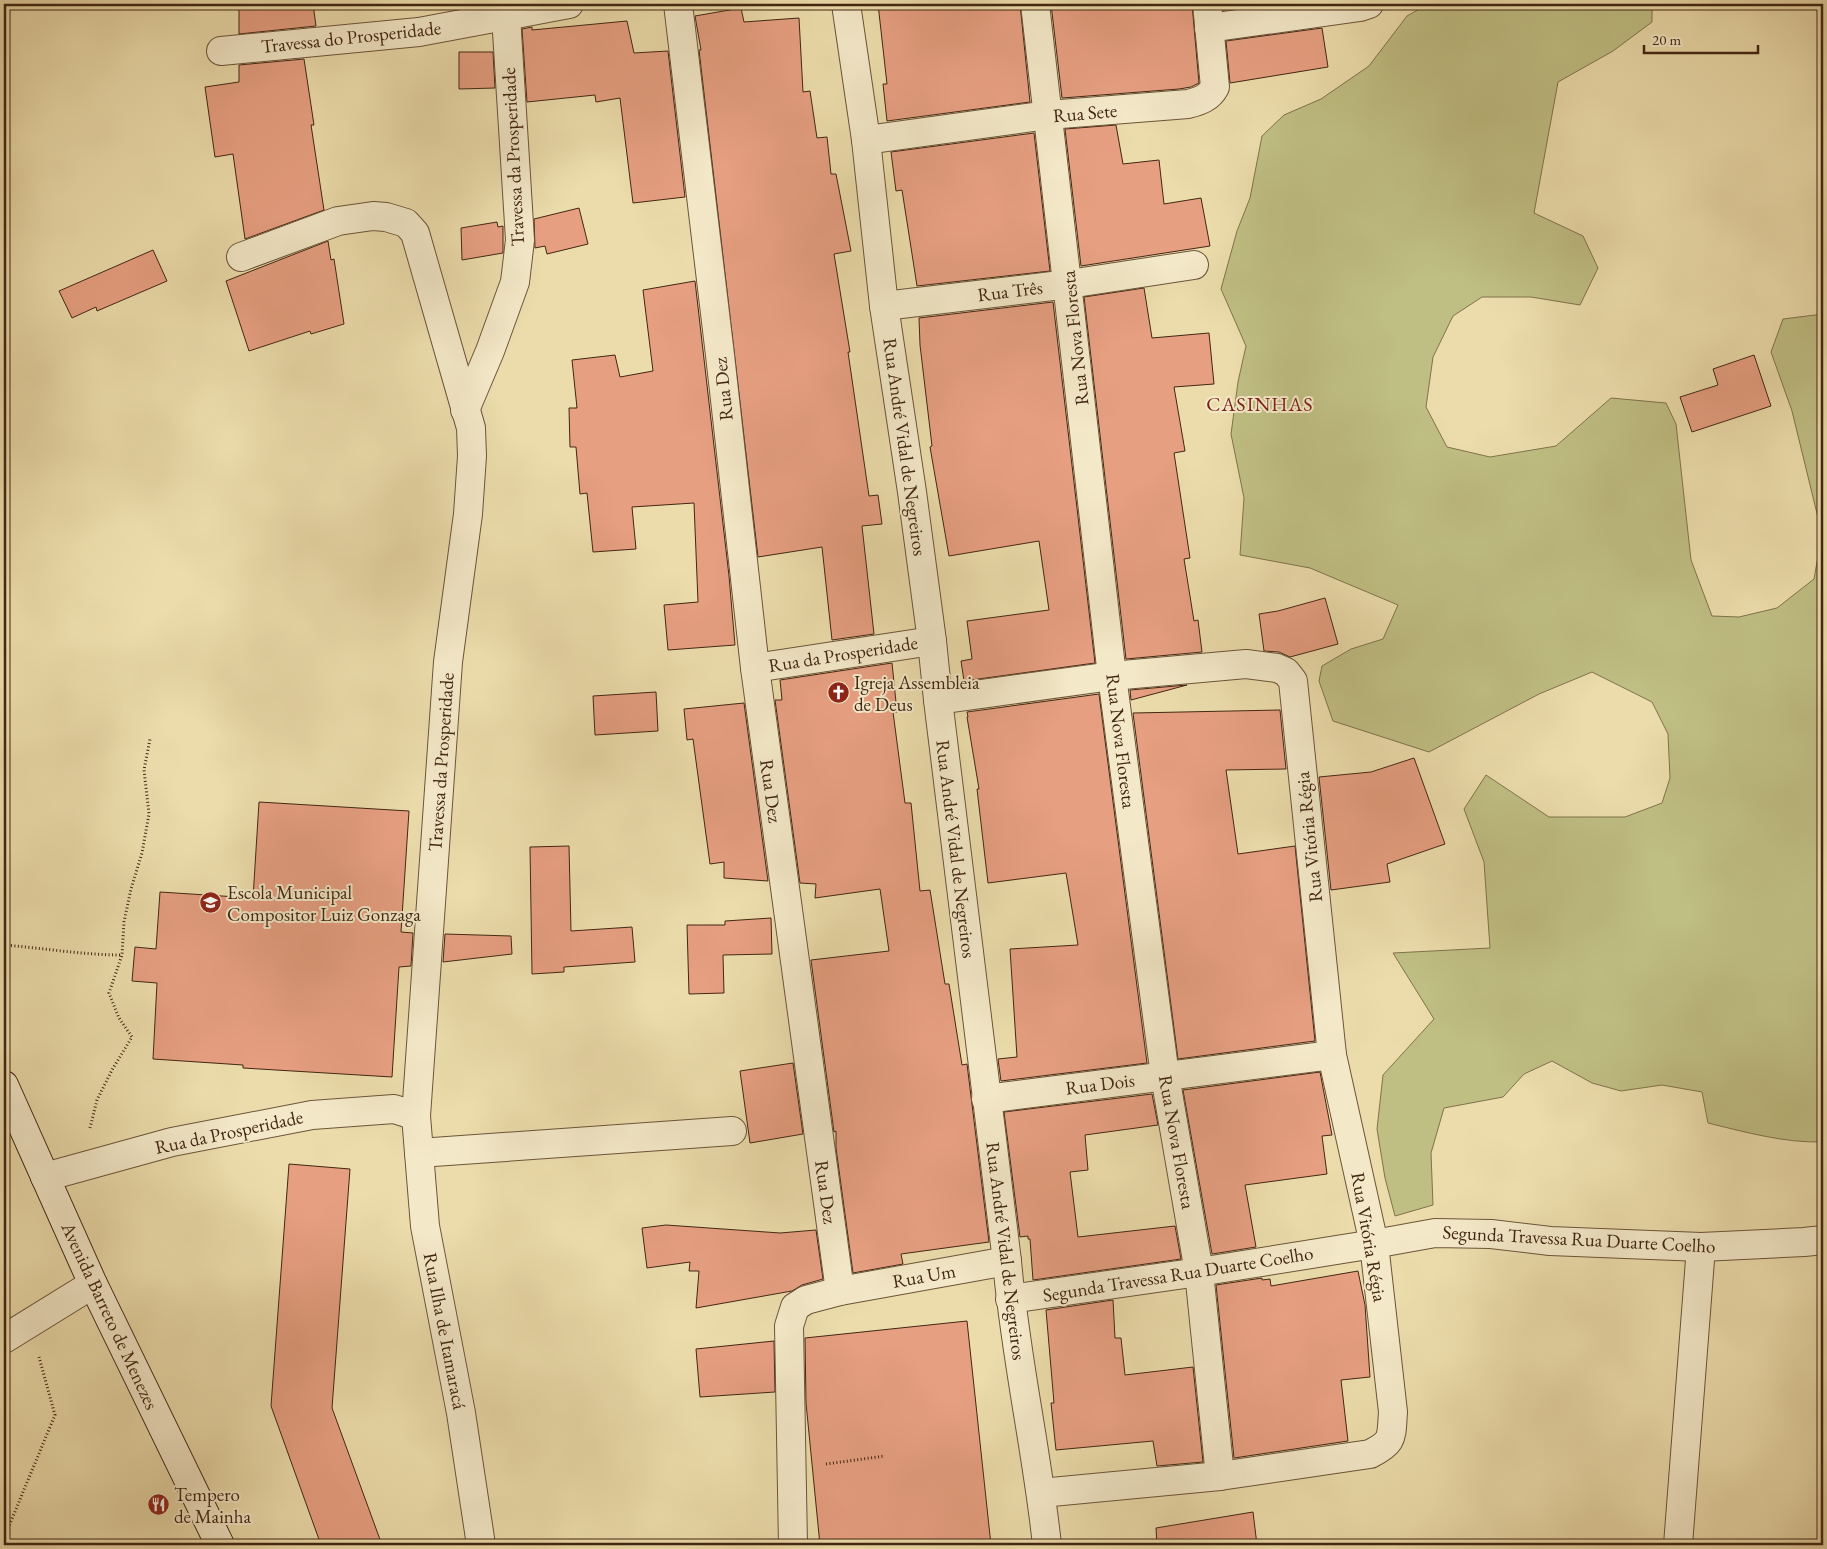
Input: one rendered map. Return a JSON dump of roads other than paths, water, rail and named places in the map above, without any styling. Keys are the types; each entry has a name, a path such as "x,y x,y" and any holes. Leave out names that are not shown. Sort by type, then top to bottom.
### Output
{"street":[{"name":"Travessa do Prosperidade","path":"221,51 419,32 568,4"},
{"name":"Rua Dez","path":"678,4 719,345 754,668 840,1291"},
{"name":"Rua André Vidal de Negreiros","path":"846,4 866,140 884,306 932,641 1010,1299 1041,1493 1047,1545"},
{"name":"Rua Nova Floresta","path":"1035,4 1069,284 1112,676 1165,1076 1199,1272 1220,1476"},
{"path":"1208,16 1360,7 1369,4"},
{"name":"Travessa da Prosperidade","path":"465,410 490,352 515,282 520,240 506,16"},
{"name":"Rua Sete","path":"866,140 1048,116 1188,104 1200,101 1210,95 1215,87 1208,16"},
{"name":"Travessa da Prosperidade","path":"241,257 338,221 373,216 386,217 406,223 414,233 471,428 468,514 448,662 416,1116"},
{"name":"Rua Três","path":"884,306 1069,284 1194,265"},
{"name":"Rua da Prosperidade","path":"754,668 932,641"},
{"name":"Rua Vitória Régia","path":"1041,1493 1220,1476 1370,1454 1386,1446 1391,1436 1393,1412 1374,1244 1332,1055 1293,681 1286,672 1278,668 1259,664 1112,676"},
{"path":"938,700 1112,676"},
{"name":"Rua Dois","path":"986,1099 1332,1055"},
{"name":"Avenida Barreto de Menezes","path":"4,1085 11,1121 45,1177 93,1284 220,1545"},
{"name":"Rua da Prosperidade","path":"45,1177 172,1142 312,1115 394,1109 416,1116"},
{"name":"Rua Ilha de Itamaracá","path":"416,1116 425,1226 460,1414 481,1545"},
{"path":"419,1153 732,1132"},
{"name":"Segunda Travessa Rua Duarte Coelho","path":"1010,1299 1199,1272 1374,1244 1435,1232 1491,1234 1550,1241 1701,1247 1823,1240"},
{"path":"1678,1545 1701,1247"},
{"name":"Rua Um","path":"840,1291 1007,1261"},
{"path":"4,1339 93,1284"},
{"path":"793,1545 789,1326 795,1307 806,1300 840,1291"}],"place":[{"name":"Igreja Assembleia de Deus","path":"838,693"},
{"name":"Escola Municipal Compositor Luiz Gonzaga","path":"211,903"},
{"name":"Tempero de Mainha","path":"158,1505"}],"district":[{"name":"CASINHAS","path":"1260,404"}]}
